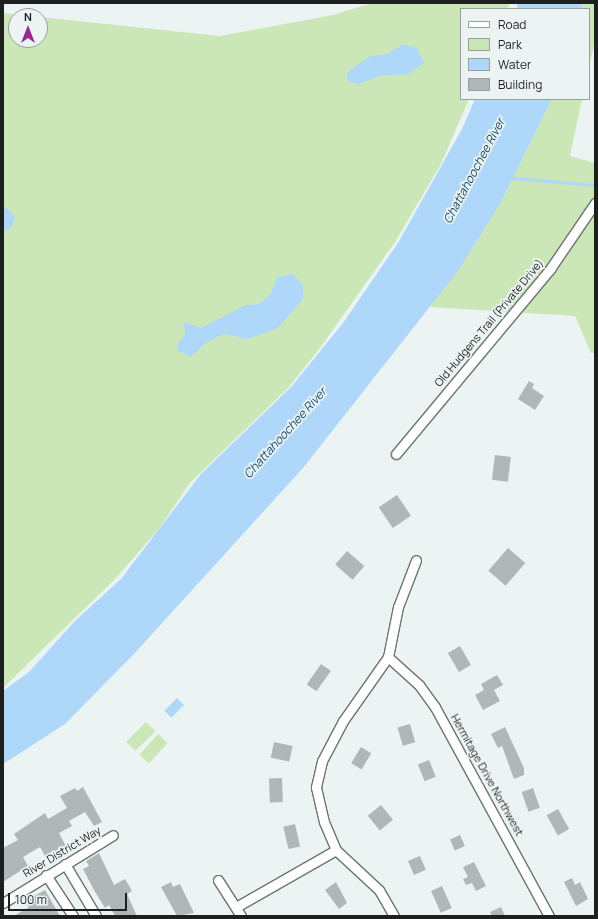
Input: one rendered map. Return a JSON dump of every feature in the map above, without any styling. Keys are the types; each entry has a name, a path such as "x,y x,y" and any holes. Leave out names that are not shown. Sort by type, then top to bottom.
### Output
{"street":[{"name":"Old Hudgens Trail (Private Drive)","path":"396,454 550,269 595,203"},
{"path":"394,916 379,890 336,850 324,822 316,787 322,761 343,721 388,657 398,607 416,560"},
{"name":"Hermitage Drive Northwest","path":"388,657 419,686 435,707 549,916"},
{"name":"River District Way","path":"3,903 46,875 113,835"},
{"path":"236,907 336,850"},
{"path":"65,864 96,916"},
{"path":"46,875 73,916"},
{"path":"218,880 241,916"}],"green space":[{"path":"372,3 510,3 508,8 460,8 460,100 469,100 441,164 395,242 320,348 289,387 190,483 158,530 115,579 3,688 3,13 8,14 8,48 48,48 48,18 220,36 333,15"},
{"path":"582,3 595,3 595,40 590,63 590,8 581,8"},
{"path":"552,100 582,100 570,156 595,163 595,353 591,353 575,316 430,307 501,202"},
{"path":"146,722 155,731 135,751 126,742"},
{"path":"158,734 168,743 149,764 139,755"}],"water":[{"path":"517,3 582,3 582,8 517,8"},
{"path":"403,44 417,48 424,63 408,74 380,76 359,84 348,82 347,73 350,70 371,56 387,54"},
{"name":"Chattahoochee River","path":"475,100 552,100 501,202 458,271 303,468 133,655 65,724 3,764 3,691 29,672 75,621 121,579 201,474 292,386 343,323 398,243 462,129"},
{"path":"3,205 15,216 12,227 6,230 3,230"},
{"path":"293,274 303,285 303,299 278,328 248,339 224,334 207,342 191,357 178,351 177,345 185,335 184,322 201,328 246,305 259,304 271,294 277,277"},
{"path":"177,698 184,705 171,718 164,711"}],"building":[{"path":"529,381 534,384 532,388 544,396 535,410 518,399"},
{"path":"495,455 511,457 508,482 492,480"},
{"path":"397,495 411,516 393,528 379,507"},
{"path":"508,548 525,563 506,586 488,571"},
{"path":"347,551 364,566 353,580 335,565"},
{"path":"460,646 471,665 459,672 448,653"},
{"path":"321,664 331,671 316,691 307,684"},
{"path":"497,675 503,685 494,690 500,701 483,710 475,695 484,690 481,684"},
{"path":"410,724 415,742 403,746 398,728"},
{"path":"505,727 524,768 524,775 514,779 502,746 498,748 491,734"},
{"path":"274,742 293,746 289,762 271,758"},
{"path":"361,747 371,753 362,769 351,763"},
{"path":"429,760 436,777 425,781 418,764"},
{"path":"269,778 282,778 283,802 270,802"},
{"path":"83,787 102,822 94,826 85,812 69,821 72,826 59,833 66,846 46,858 40,847 23,857 28,866 3,882 3,848 18,840 14,834 45,813 48,819 67,808 60,796 75,788 77,791"},
{"path":"533,788 540,808 528,812 522,792"},
{"path":"381,805 393,820 380,830 368,816"},
{"path":"558,809 569,829 558,835 547,815"},
{"path":"295,824 300,846 288,849 283,827"},
{"path":"460,835 465,846 455,850 450,839"},
{"path":"99,853 114,885 125,879 132,891 127,894 137,916 115,916 109,905 105,908 94,890 83,869 89,866 86,861"},
{"path":"420,856 426,870 414,875 408,861"},
{"path":"474,862 486,886 476,891 472,883 466,885 463,879 468,877 463,867"},
{"path":"572,878 575,885 580,882 588,899 576,906 564,882"},
{"path":"171,882 173,887 180,884 194,913 177,916 161,887"},
{"path":"336,882 347,903 339,909 325,890"},
{"path":"442,886 452,908 441,913 431,891"},
{"path":"45,890 60,916 14,916 29,907 25,901"},
{"path":"501,907 505,916 492,916 490,912"}],"waterway":[{"path":"511,175 513,178 595,185"}]}
